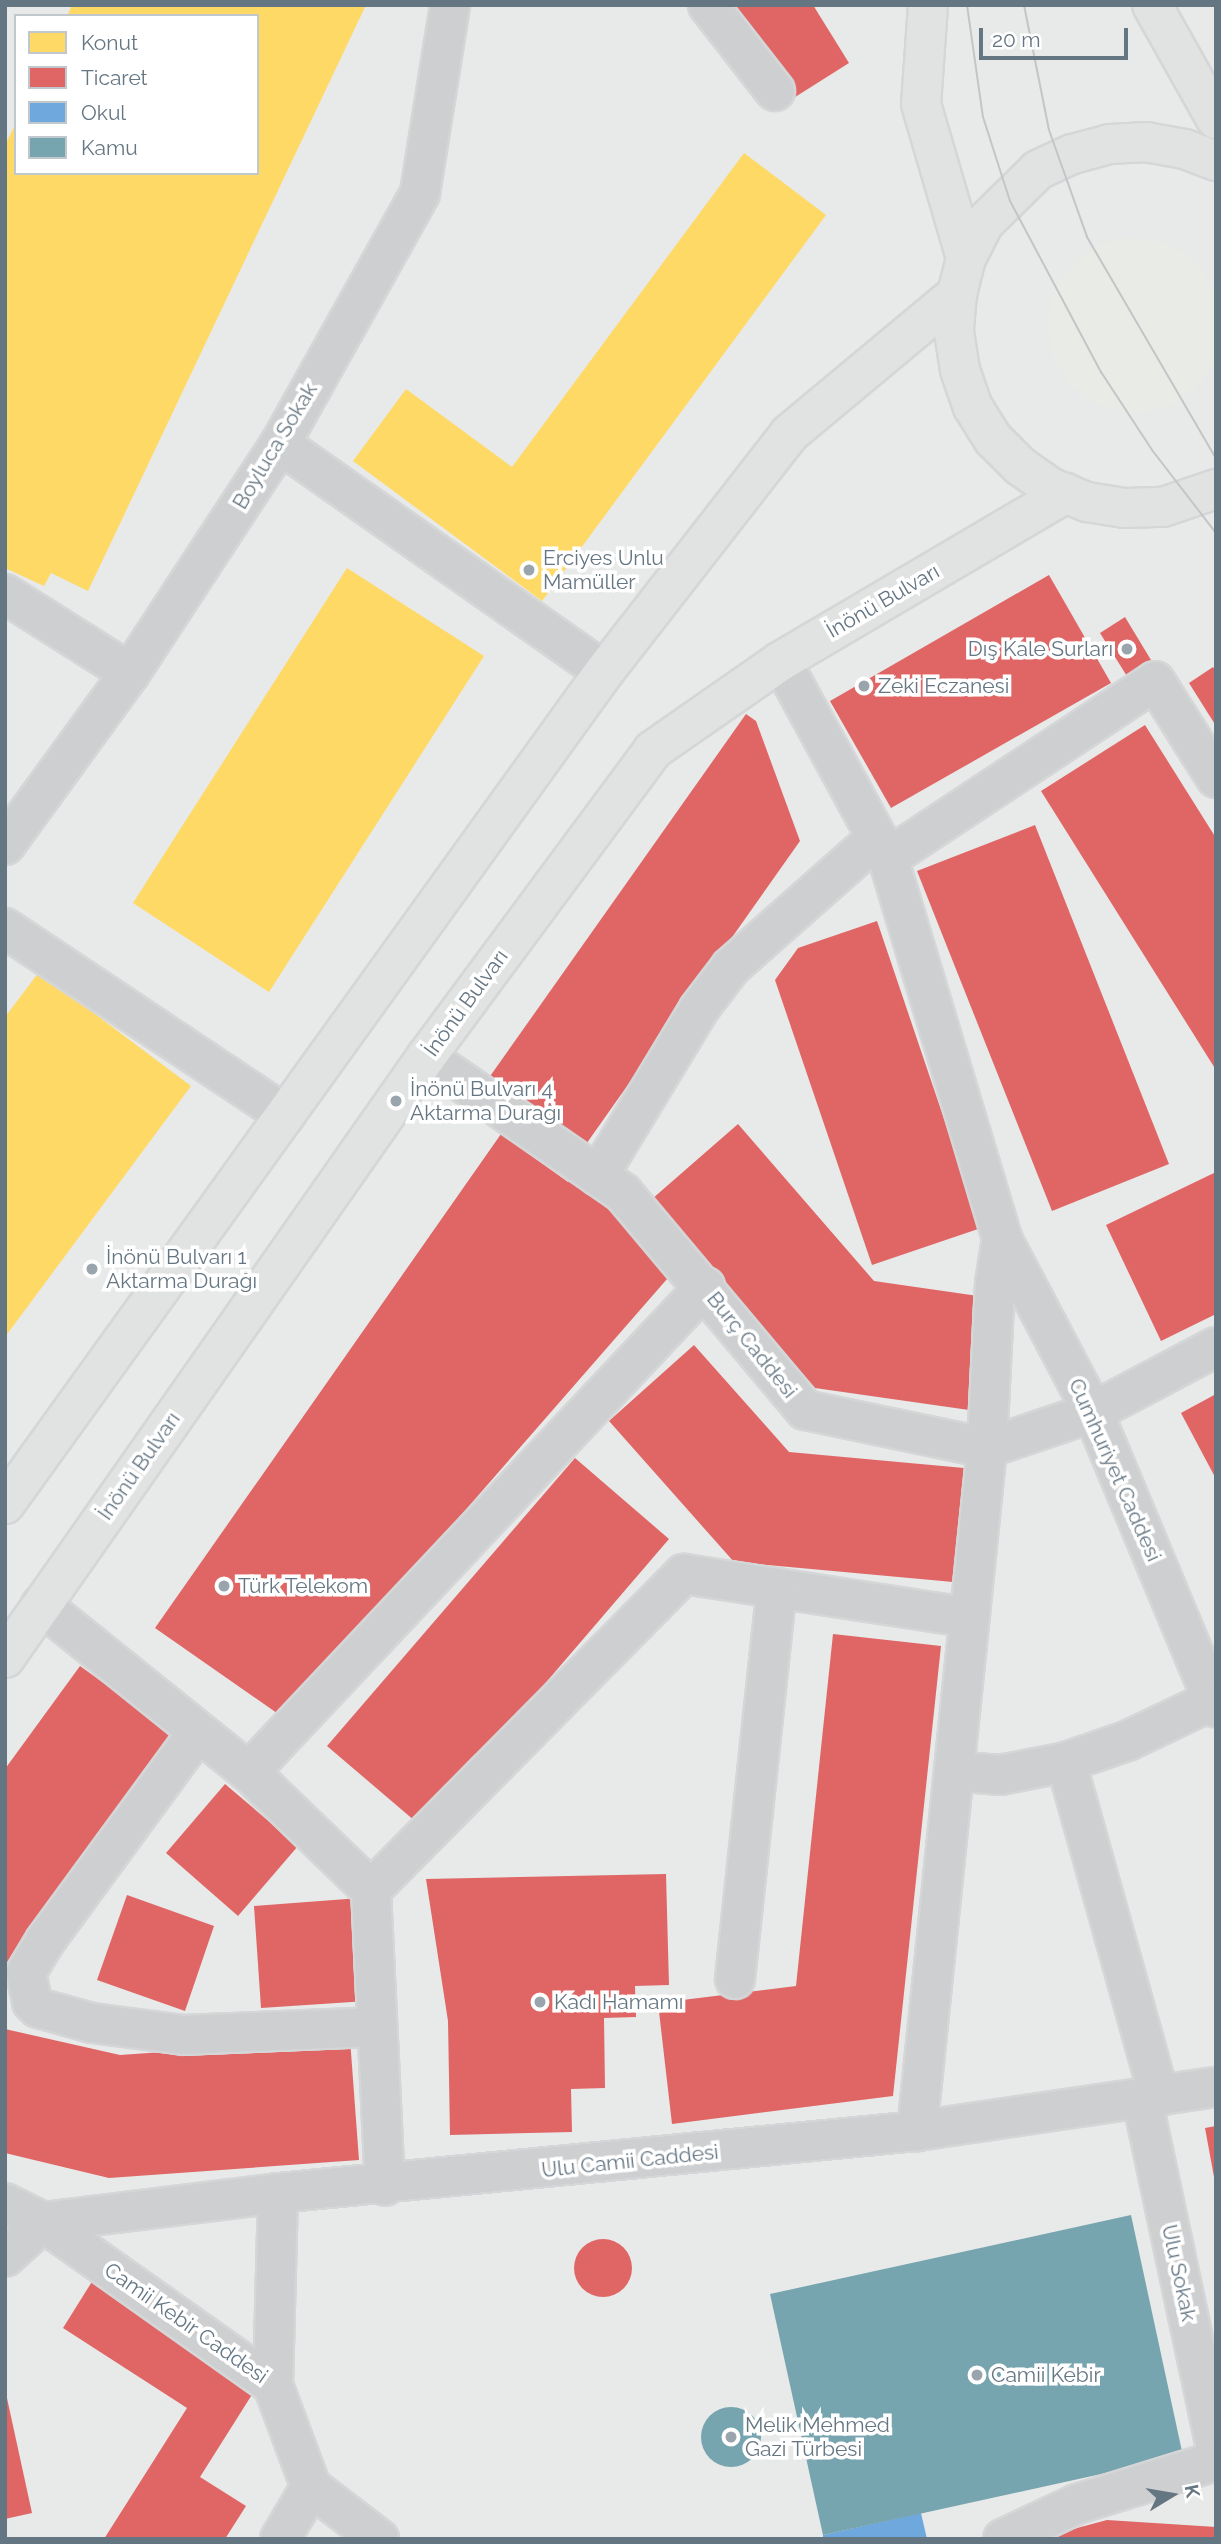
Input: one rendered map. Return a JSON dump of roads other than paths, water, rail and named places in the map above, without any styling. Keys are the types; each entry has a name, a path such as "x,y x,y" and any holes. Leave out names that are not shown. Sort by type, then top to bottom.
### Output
{"main road":[{"path":"928,5 920,104 966,258"},
{"path":"1152,5 1216,119"},
{"path":"1216,161 1185,149 1147,142 1110,144 1072,154 1038,170 1008,195 984,223 966,258 957,294 954,332 960,370 973,407 993,439 1020,466 1066,493 1125,508 1163,507 1216,489"},
{"path":"5,1504 604,672 789,434 957,294"},
{"name":"İnönü Bulvarı","path":"5,1658 426,1057 653,750 781,661 1066,493"}],"street":[{"name":"Boyluca Sokak","path":"5,845 130,673 279,444 420,192 450,5"},
{"path":"708,5 775,91"},
{"path":"279,444 604,672"},
{"path":"5,594 130,673"},
{"path":"781,661 882,848 1002,1239 995,1283 986,1448 970,1618 917,2132"},
{"path":"598,1176 699,1009 731,967 882,848 1155,681 1216,778"},
{"path":"5,928 285,1115"},
{"name":"Burç Caddesi","path":"426,1057 623,1193 705,1287 805,1410 986,1448"},
{"name":"Cumhuriyet Caddesi","path":"1002,1239 1093,1412 1214,1704"},
{"path":"249,1772 705,1287"},
{"path":"986,1448 1093,1412 1216,1347"},
{"path":"370,1890 684,1574 970,1618"},
{"path":"735,1979 777,1588"},
{"path":"41,1605 249,1772 370,1890 385,2186"},
{"path":"954,1771 1000,1775 1066,1762 1127,1741 1214,1704"},
{"path":"198,1732 46,1941 26,1973 32,2001 38,2008 92,2023 184,2035 377,2027"},
{"name":"Ulu Sokak","path":"1066,1762 1151,2097 1216,2447"},
{"name":"Ulu Camii Caddesi","path":"43,2222 278,2193 385,2186 917,2132 1216,2087"},
{"path":"273,2385 278,2193"},
{"name":"Camii Kebir Caddesi","path":"5,2203 43,2222 273,2385 312,2487"},
{"path":"5,2257 43,2222"},
{"path":"1003,2539 1077,2504 1216,2461"},
{"path":"279,2539 312,2487 379,2539"}],"tram line":[{"path":"967,5 983,117 1010,201 1101,372 1152,450 1216,533"},
{"path":"1024,5 1049,130 1087,237 1216,459"}],"place":[{"name":"Erciyes Unlu Mamüller","path":"529,570"},
{"name":"Dış Kale Surları","path":"1127,649"},
{"name":"Zeki Eczanesi","path":"864,686"},
{"name":"İnönü Bulvarı 4 Aktarma Durağı","path":"396,1101"},
{"name":"İnönü Bulvarı 1 Aktarma Durağı","path":"92,1269"},
{"name":"Türk Telekom","path":"224,1586"},
{"name":"Kadı Hamamı","path":"540,2002"},
{"name":"Camii Kebir","path":"977,2375"},
{"name":"Melik Mehmed Gazi Türbesi","path":"731,2437"}]}
